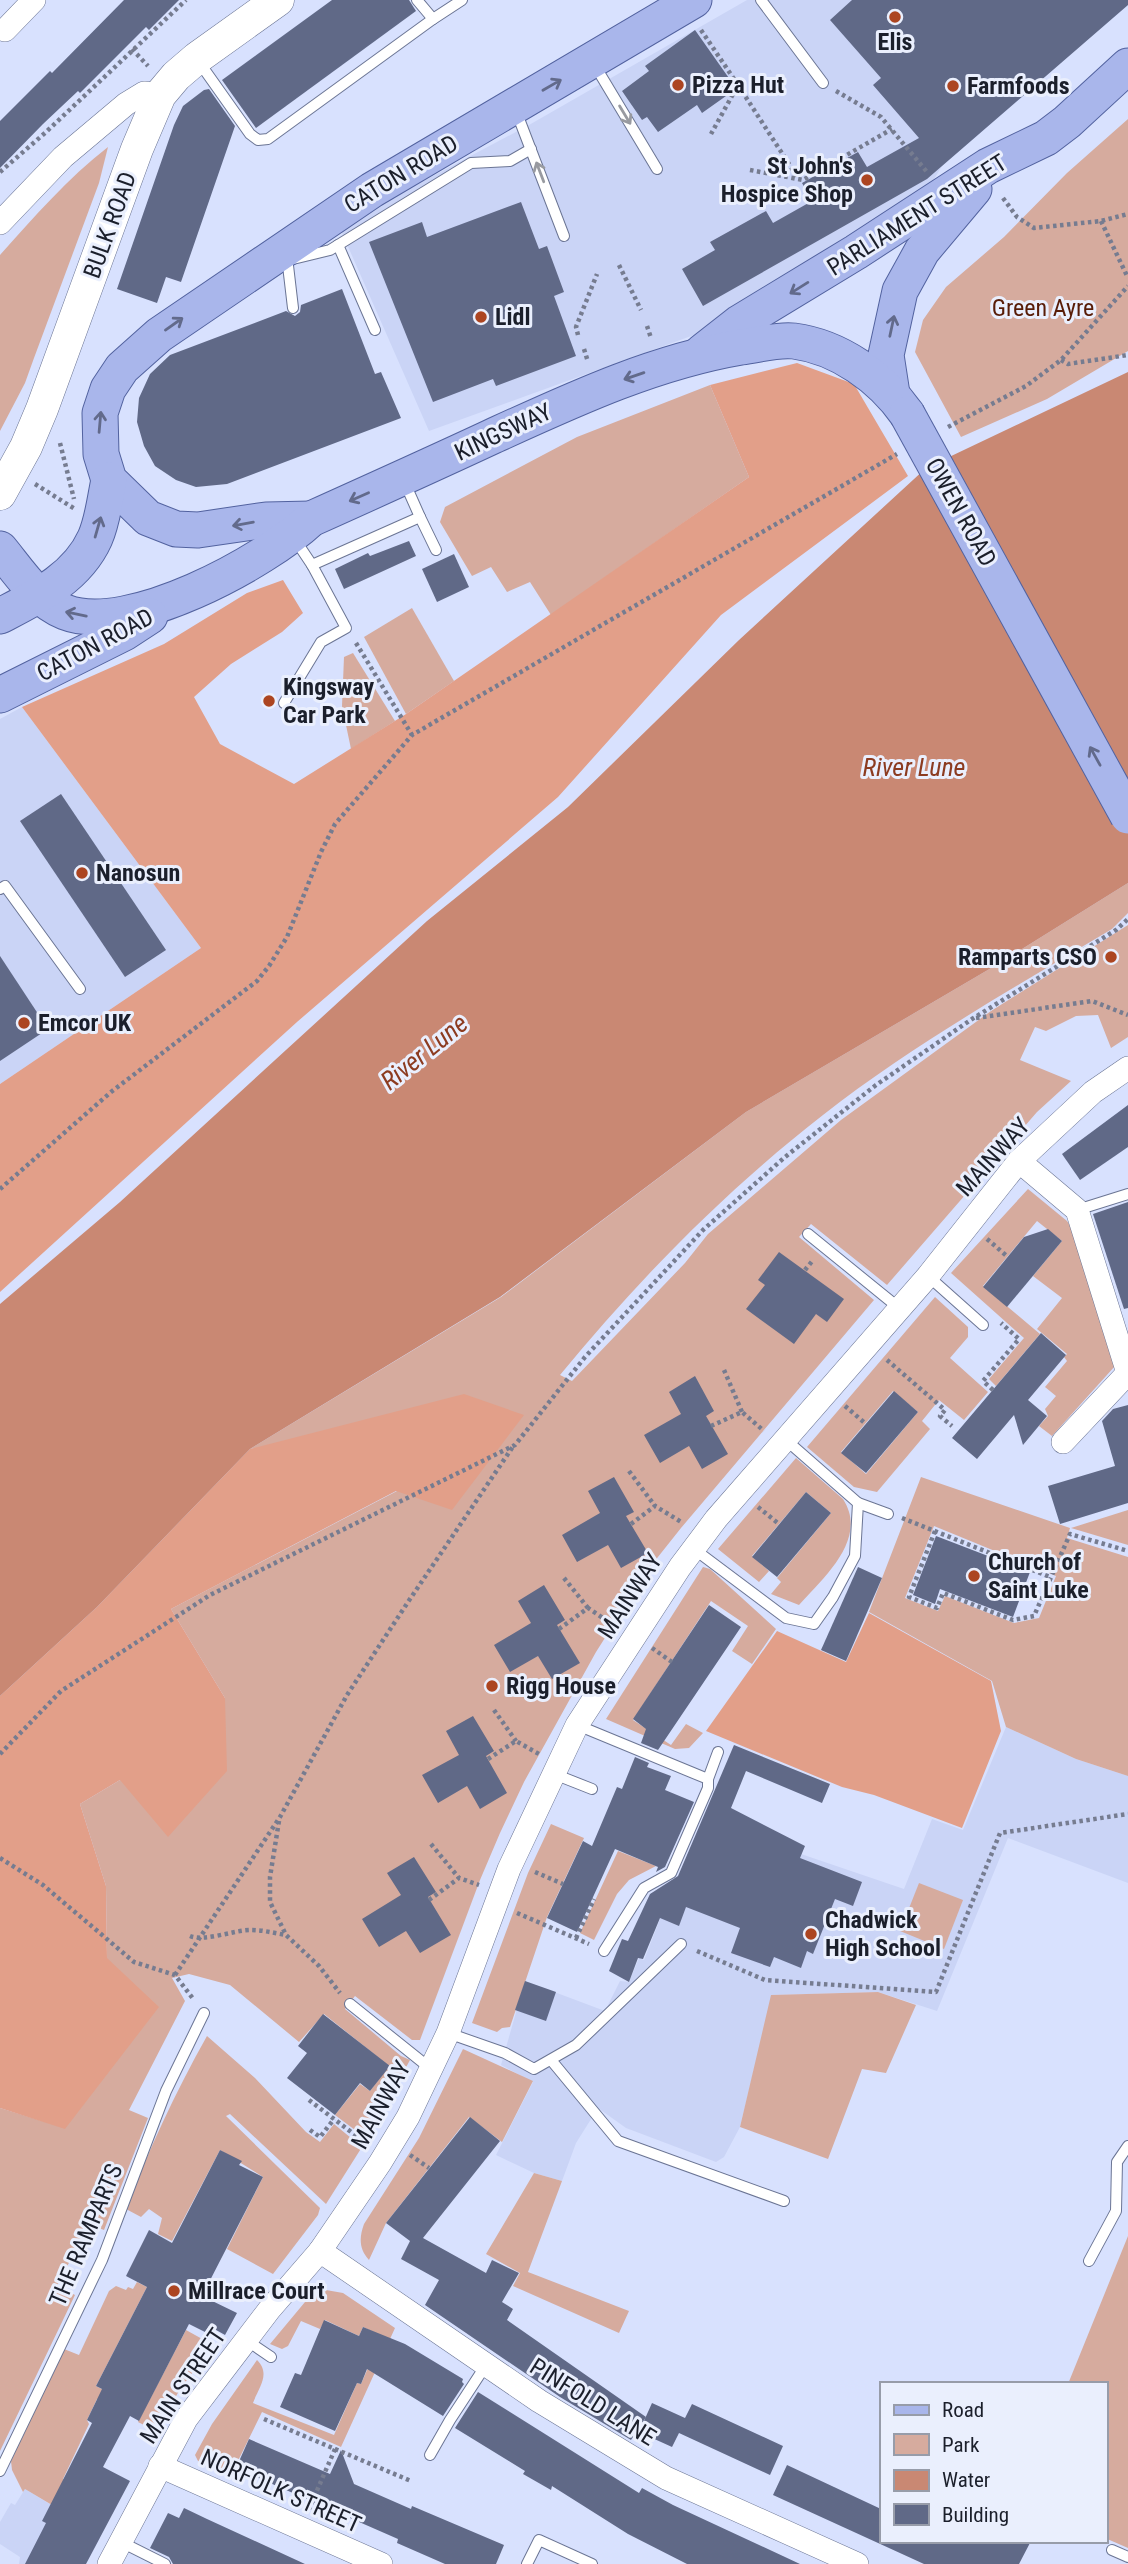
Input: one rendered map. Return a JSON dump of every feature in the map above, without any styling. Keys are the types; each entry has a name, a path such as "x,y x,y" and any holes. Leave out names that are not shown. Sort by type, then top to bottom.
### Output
{"main road":[{"name":"CATON ROAD","path":"109,480 101,454 100,413 108,389 122,368 159,335 286,254 372,190 689,3"},
{"name":"PARLIAMENT STREET","path":"699,354 739,323 856,252 984,169 1046,138 1068,122 1128,66"},
{"path":"900,404 886,355 900,291 922,251 973,192 984,169"},
{"name":"OWEN ROAD","path":"699,354 792,340 820,347 852,362 900,404 1128,816"},
{"name":"KINGSWAY","path":"188,592 244,566 302,527 403,478 590,391 699,354"},
{"path":"109,480 148,518 176,529 208,530 266,520 302,527"},
{"path":"0,616 63,579 79,563 95,538 109,480"},
{"path":"0,550 39,595 65,612 81,617 144,611 188,592"},
{"name":"CATON ROAD","path":"0,695 124,633 188,592"}],"street":[{"path":"5,30 34,0"},
{"name":"BULK ROAD","path":"0,494 26,447 42,409 137,149 160,95 176,76 197,58 278,0"},
{"path":"2,217 63,157 126,104 144,93 160,95"},
{"name":"MAINWAY","path":"320,2251 408,2117 505,1901 512,1861 577,1725 694,1549 716,1519 928,1276 1019,1161 1093,1092 1128,1069"},
{"path":"1019,1161 1077,1210 1128,1373 1063,1442"},
{"name":"MAIN STREET","path":"109,2564 186,2419 246,2340 320,2251"},
{"name":"PINFOLD LANE","path":"320,2251 539,2401 666,2478 857,2564"},
{"name":"NORFOLK STREET","path":"160,2466 382,2564"}],"lane":[{"path":"417,0 433,19"},
{"path":"197,58 250,134 258,140 268,139 462,0"},
{"path":"761,0 823,83"},
{"path":"593,61 657,169"},
{"path":"515,107 564,236"},
{"path":"293,308 286,254 330,250 471,163 510,161 531,149"},
{"path":"338,245 375,330"},
{"path":"403,478 436,550"},
{"path":"313,565 420,517"},
{"path":"284,703 321,642 346,628 313,565 302,527"},
{"path":"0,889 5,886 80,989"},
{"path":"1077,1210 1128,1194"},
{"path":"808,1234 899,1308"},
{"path":"928,1276 983,1325"},
{"path":"784,1442 858,1503 888,1514"},
{"path":"694,1549 786,1618 814,1624 833,1597 855,1556 858,1503"},
{"path":"577,1725 708,1779"},
{"path":"604,1951 644,1888 671,1874 708,1788 708,1779 718,1752"},
{"path":"556,1769 592,1789"},
{"path":"448,2033 505,2053 534,2069 576,2045 681,1944"},
{"path":"350,2004 431,2069"},
{"name":"THE RAMPARTS","path":"0,2471 102,2260 166,2091 204,2012"},
{"path":"551,2060 618,2141 784,2201"},
{"path":"1089,2261 1116,2211 1117,2162 1128,2146"},
{"path":"1116,2211 1128,2206"},
{"path":"246,2340 271,2357"},
{"path":"430,2455 486,2365"},
{"path":"527,2564 538,2540 592,2564"},
{"path":"121,2542 165,2564"},
{"path":"1112,2550 1128,2557"}],"path":[{"path":"0,172 186,0"},
{"path":"689,3 798,179"},
{"path":"132,50 146,63"},
{"path":"823,83 881,117 945,194"},
{"path":"711,134 738,85"},
{"path":"750,170 803,180 892,129"},
{"path":"984,169 1017,217 1034,228 1101,221 1128,214"},
{"path":"1101,221 1128,278"},
{"path":"619,265 641,310"},
{"path":"578,335 576,327 597,274"},
{"path":"945,428 1026,386 1061,360 1128,286"},
{"path":"647,326 653,342"},
{"path":"584,349 588,363"},
{"path":"1061,360 1068,364 1128,355"},
{"path":"29,481 77,510 57,434 42,409"},
{"path":"0,1189 111,1092 257,981 270,967 287,937 335,824 412,735 900,452"},
{"path":"360,650 412,735"},
{"path":"175,1975 280,1816 348,1695 515,1445 585,1357 703,1230 785,1157 876,1085 972,1019 1127,921"},
{"path":"972,1019 1092,1001 1128,1015"},
{"path":"881,1355 945,1410 940,1416 952,1426"},
{"path":"724,1370 742,1412 784,1442"},
{"path":"711,1426 742,1412"},
{"path":"0,1754 61,1691 210,1595 515,1445"},
{"path":"629,1471 655,1506 687,1526 694,1549"},
{"path":"631,1524 655,1506"},
{"path":"888,1514 1051,1577"},
{"path":"935,1531 909,1597 937,1608 943,1593 1013,1620 1034,1616 1070,1534 1128,1551"},
{"path":"564,1578 588,1608 632,1641"},
{"path":"559,1629 588,1608"},
{"path":"494,1710 516,1741 556,1769"},
{"path":"488,1759 516,1741"},
{"path":"681,1944 765,1980 936,1992 1000,1833 1128,1814"},
{"path":"280,1816 270,1877 270,1902 286,1935 319,1966 350,2004"},
{"path":"431,1844 459,1878 604,1951"},
{"path":"0,1858 43,1885 134,1962 175,1975 204,2012"},
{"path":"512,1861 563,1884"},
{"path":"429,1900 459,1878"},
{"path":"226,1881 234,1886"},
{"path":"576,1938 594,1899"},
{"path":"190,1936 198,1939 253,1930 286,1935"},
{"path":"130,1958 134,1953"},
{"path":"309,2100 383,2157"},
{"path":"310,2130 320,2137 334,2119"},
{"path":"264,2419 411,2481"},
{"path":"301,2529 335,2449"}],"shaded area":[{"path":"747,0 968,0 1035,86 942,166 922,199 694,335 429,431 339,226 529,125"},
{"path":"797,363 854,384 908,476 721,615 558,797 297,1022 0,1292 0,1084 201,948 22,707 164,644 247,593 283,580 303,613 282,632 231,664 194,697 220,744 294,784 406,714 749,477 710,385"},
{"path":"22,707 201,948 0,1084 0,719"},
{"path":"464,1394 524,1415 452,1510 396,1491 171,1609 225,1698 227,1771 168,1837 120,1780 80,1804 106,1886 107,1958 159,2007 65,2129 0,2108 0,1696 97,1607 250,1449"},
{"path":"869,1613 991,1681 1001,1731 962,1828 874,1795 842,1787 706,1731 777,1631 846,1662"},
{"name":"Chadwick High School","path":"1006,1727 1076,1759 1128,1776 1128,1883 1008,1838 937,2011 878,1992 772,1995 740,2127 724,2157 716,2162 626,2128 598,2108 576,2143 562,2181 534,2173 496,2155 533,2082 501,2065 525,1981 605,2011 620,1981 629,1982 639,1958 644,1960 667,1901 699,1889 760,1840 904,1889 932,1819 963,1830"},
{"path":"25,2489 53,2506 75,2525 100,2538 86,2564 19,2564 20,2557 0,2544 0,2522 11,2503 15,2505"}],"green space":[{"name":"Green Ayre","path":"1128,119 1128,351 1047,399 961,437 915,352 923,320 946,287 1004,237 1067,173"},
{"path":"108,147 99,183 25,383 0,431 0,255 65,185"},
{"path":"710,385 749,477 551,615 530,582 507,592 491,567 472,576 440,522 445,507 577,437"},
{"path":"412,608 454,681 406,714 364,637"},
{"path":"353,653 395,721 351,749 342,706 344,657"},
{"path":"1128,883 1128,913 1112,929 964,1018 892,1065 823,1115 752,1174 652,1271 560,1375 572,1381 685,1263 708,1234 841,1120 991,1011 1128,925 1128,1037 1111,1048 1098,1015 1076,1016 1046,1031 1035,1027 1020,1060 1071,1081 1037,1112 887,1285 811,1224 799,1237 874,1300 650,1567 596,1652 524,1782 500,1833 420,2040 412,2040 355,1996 345,2009 401,2056 410,2060 367,2139 335,2115 360,2084 370,2091 389,2066 324,2014 299,2042 230,1985 189,1974 172,1978 185,2001 129,2110 148,2118 104,2230 89,2224 57,2286 75,2295 0,2451 0,2108 65,2128 107,1958 106,1886 80,1804 120,1780 225,1698 171,1609 397,1491 523,1415 250,1449 501,1297 746,1112 998,964"},
{"path":"1028,1189 1067,1221 1074,1231 1115,1366 1052,1436 1039,1426 1048,1416 1045,1409 1056,1396 1045,1387 1067,1361 1064,1357 1067,1354 1037,1329 1062,1298 1033,1276 1062,1241 1037,1221 983,1286 1040,1334 996,1386 989,1379 1024,1338 951,1273"},
{"path":"935,1297 968,1327 968,1337 950,1358 988,1392 964,1420 939,1400 922,1421 930,1429 877,1492 854,1487 807,1447","holes":["893,1391 918,1412 866,1474 841,1452"]},
{"path":"796,1458 843,1499 850,1514 847,1543 840,1557 799,1605 771,1594 781,1582 777,1578 831,1513 806,1492 752,1556 769,1571 759,1582 718,1549"},
{"path":"921,1477 1070,1528 1067,1538 1128,1557 1128,1776 1076,1759 1006,1727 992,1681 869,1612","holes":["934,1526 1056,1576 1039,1618 1014,1623 945,1596 938,1611 905,1598"]},
{"path":"1128,1510 1128,1545 1071,1528"},
{"path":"703,1567 710,1569 776,1629 752,1664 732,1651 748,1626 711,1601 633,1720 671,1745 686,1724 703,1733 689,1748 675,1749 606,1719"},
{"path":"551,1824 584,1838 547,1917 510,2027 497,2032 472,2023 528,1873"},
{"path":"618,1851 656,1866 629,1880 617,1894 594,1940 580,1933"},
{"path":"919,1883 963,1900 944,1949 900,1931"},
{"path":"878,1992 916,2005 886,2073 862,2069 828,2159 740,2127 771,1995"},
{"path":"207,2036 255,2078 306,2132 320,2142 334,2124 362,2147 326,2204 230,2114 226,2116 320,2208 318,2215 273,2274 227,2249 263,2177 220,2150 172,2241 158,2234 162,2218 149,2209 141,2217 126,2209 163,2121"},
{"path":"463,2049 533,2081 502,2142 469,2117 386,2223 369,2260 361,2243 364,2224 419,2138"},
{"path":"534,2173 562,2181 528,2272 629,2311 619,2333 513,2286 520,2273 486,2254"},
{"path":"1128,2236 1128,2548 1107,2539 1107,2382 1069,2382"},
{"path":"137,2282 147,2287 96,2386 115,2396 97,2399 87,2420 89,2424 63,2479 70,2484 57,2508 25,2489 23,2492 12,2470 11,2461 64,2349 79,2355 109,2291 116,2286 126,2290 128,2287 133,2289"},
{"path":"326,2290 343,2293 395,2328 341,2447 262,2412 231,2475 198,2461 195,2455 212,2424 257,2360 263,2370 263,2376 253,2403 334,2435 382,2336 363,2327 359,2336 325,2320 320,2329 301,2321 288,2346 282,2349 270,2344 305,2302"},
{"path":"186,2330 213,2345 179,2391 156,2431 138,2422"}],"water":[{"name":"River Lune","path":"1128,372 1128,883 998,964 746,1112 500,1297 250,1449 97,1607 0,1696 0,1304 120,1202 427,921 568,807 739,640 926,468"}],"building":[{"path":"124,0 179,0 149,30 146,27 0,168 0,121"},
{"path":"332,0 409,0 416,11 256,128 222,80"},
{"path":"852,0 1128,0 1128,5 927,179 703,306 682,269 715,250 710,242 766,211 773,223 812,201 802,183 858,152 867,167 919,138 873,85 881,78 830,20"},
{"name":"Pizza Hut","path":"695,30 731,81 721,88 726,96 702,113 697,105 658,132 647,117 642,120 622,91 649,71 645,66"},
{"path":"209,89 235,126 181,282 166,277 157,303 117,289 174,125 183,106"},
{"name":"Lidl","path":"521,202 539,249 547,246 564,292 554,296 576,356 496,386 493,379 433,402 369,242 422,222 427,237"},
{"path":"342,289 375,374 381,372 401,418 227,484 196,487 176,480 155,466 144,446 137,422 139,398 150,374 170,355 286,311 295,316 300,312 301,305"},
{"path":"409,541 416,556 344,589 335,569 368,553 370,556"},
{"path":"454,554 469,587 437,602 422,569"},
{"path":"61,794 166,950 125,977 20,821"},
{"path":"0,956 48,1029 0,1061"},
{"path":"1128,1105 1128,1147 1080,1180 1062,1154"},
{"path":"1128,1202 1128,1308 1124,1309 1093,1214"},
{"path":"1048,1229 1062,1241 1007,1307 983,1287 1024,1237"},
{"path":"779,1252 844,1299 827,1322 816,1314 794,1344 746,1309 765,1285 758,1280"},
{"path":"1041,1333 1066,1355 1028,1400 1047,1416 1023,1445 1014,1415 977,1459 952,1438"},
{"path":"695,1376 714,1411 706,1416 728,1454 702,1469 689,1446 660,1463 644,1435 681,1414 669,1392"},
{"path":"894,1391 918,1412 866,1473 841,1453"},
{"path":"1128,1405 1128,1503 1060,1524 1048,1486 1115,1466 1102,1421 1113,1409"},
{"path":"614,1477 634,1512 626,1516 648,1553 621,1568 608,1545 577,1562 562,1535 600,1513 588,1491"},
{"path":"806,1492 831,1513 777,1577 752,1557"},
{"name":"Church of Saint Luke","path":"936,1536 1030,1572 1013,1617 940,1589 935,1604 913,1595"},
{"path":"858,1567 882,1578 846,1661 821,1650"},
{"path":"544,1585 565,1620 557,1625 580,1663 552,1679 538,1656 510,1672 494,1645 531,1623 518,1601"},
{"path":"709,1605 741,1627 658,1750 641,1743 646,1729 633,1719"},
{"path":"473,1716 494,1751 486,1756 507,1793 480,1809 467,1786 438,1803 422,1775 459,1755 446,1731"},
{"path":"734,1745 830,1784 822,1803 746,1771 731,1808 805,1846 800,1858 862,1882 853,1906 835,1899 813,1954 807,1951 801,1968 774,1957 770,1967 731,1953 740,1928 686,1907 679,1926 660,1918 643,1959 638,1958 629,1982 609,1971 622,1939 628,1941 650,1894 678,1876"},
{"path":"635,1757 649,1763 647,1767 671,1776 665,1790 694,1802 665,1867 656,1872 658,1867 615,1849 577,1932 547,1918 583,1841 592,1846 617,1787 622,1789"},
{"path":"414,1857 436,1892 428,1897 451,1935 420,1953 406,1931 379,1947 362,1919 401,1895 387,1873"},
{"path":"525,1981 556,1992 546,2021 515,2010"},
{"path":"323,2014 390,2066 370,2091 360,2083 335,2115 287,2078 307,2053 298,2046"},
{"path":"470,2117 500,2141 423,2238 486,2273 492,2260 519,2273 502,2302 513,2309 507,2320 646,2417 631,2440 560,2397 425,2305 439,2280 401,2259 410,2241 386,2223"},
{"name":"Millrace Court","path":"220,2150 242,2161 239,2165 263,2177 202,2296 237,2313 225,2335 209,2326 205,2332 189,2324 139,2421 130,2416 103,2467 130,2481 86,2564 25,2564 46,2523 42,2521 92,2423 87,2420 102,2389 96,2386 147,2287 126,2276 149,2230 172,2243"},
{"path":"324,2320 359,2336 363,2327 405,2344 463,2379 464,2384 443,2416 367,2369 361,2384 357,2383 335,2431 280,2407 295,2373 301,2375"},
{"path":"478,2392 639,2493 642,2488 800,2564 687,2564 628,2534 552,2486 551,2490 523,2474 525,2471 455,2428"},
{"path":"652,2403 685,2418 692,2404 783,2446 770,2475 679,2433 672,2447 639,2432"},
{"path":"249,2439 330,2474 341,2450 354,2484 504,2545 496,2564 445,2564 397,2543 398,2539 236,2468"},
{"path":"787,2465 880,2509 880,2543 1030,2543 1019,2564 924,2564 773,2495"},
{"path":"184,2508 305,2564 173,2564 169,2557 150,2548 168,2513 179,2518"}],"place":[{"name":"Elis","path":"895,17"},
{"name":"Pizza Hut","path":"678,85"},
{"name":"Farmfoods","path":"953,86"},
{"name":"St John's Hospice Shop","path":"867,180"},
{"name":"Lidl","path":"481,317"},
{"name":"Kingsway Car Park","path":"269,701"},
{"name":"Nanosun","path":"82,873"},
{"name":"Ramparts CSO","path":"1111,957"},
{"name":"Emcor UK","path":"24,1023"},
{"name":"Church of Saint Luke","path":"974,1576"},
{"name":"Rigg House","path":"492,1686"},
{"name":"Chadwick High School","path":"811,1934"},
{"name":"Millrace Court","path":"174,2291"}]}
